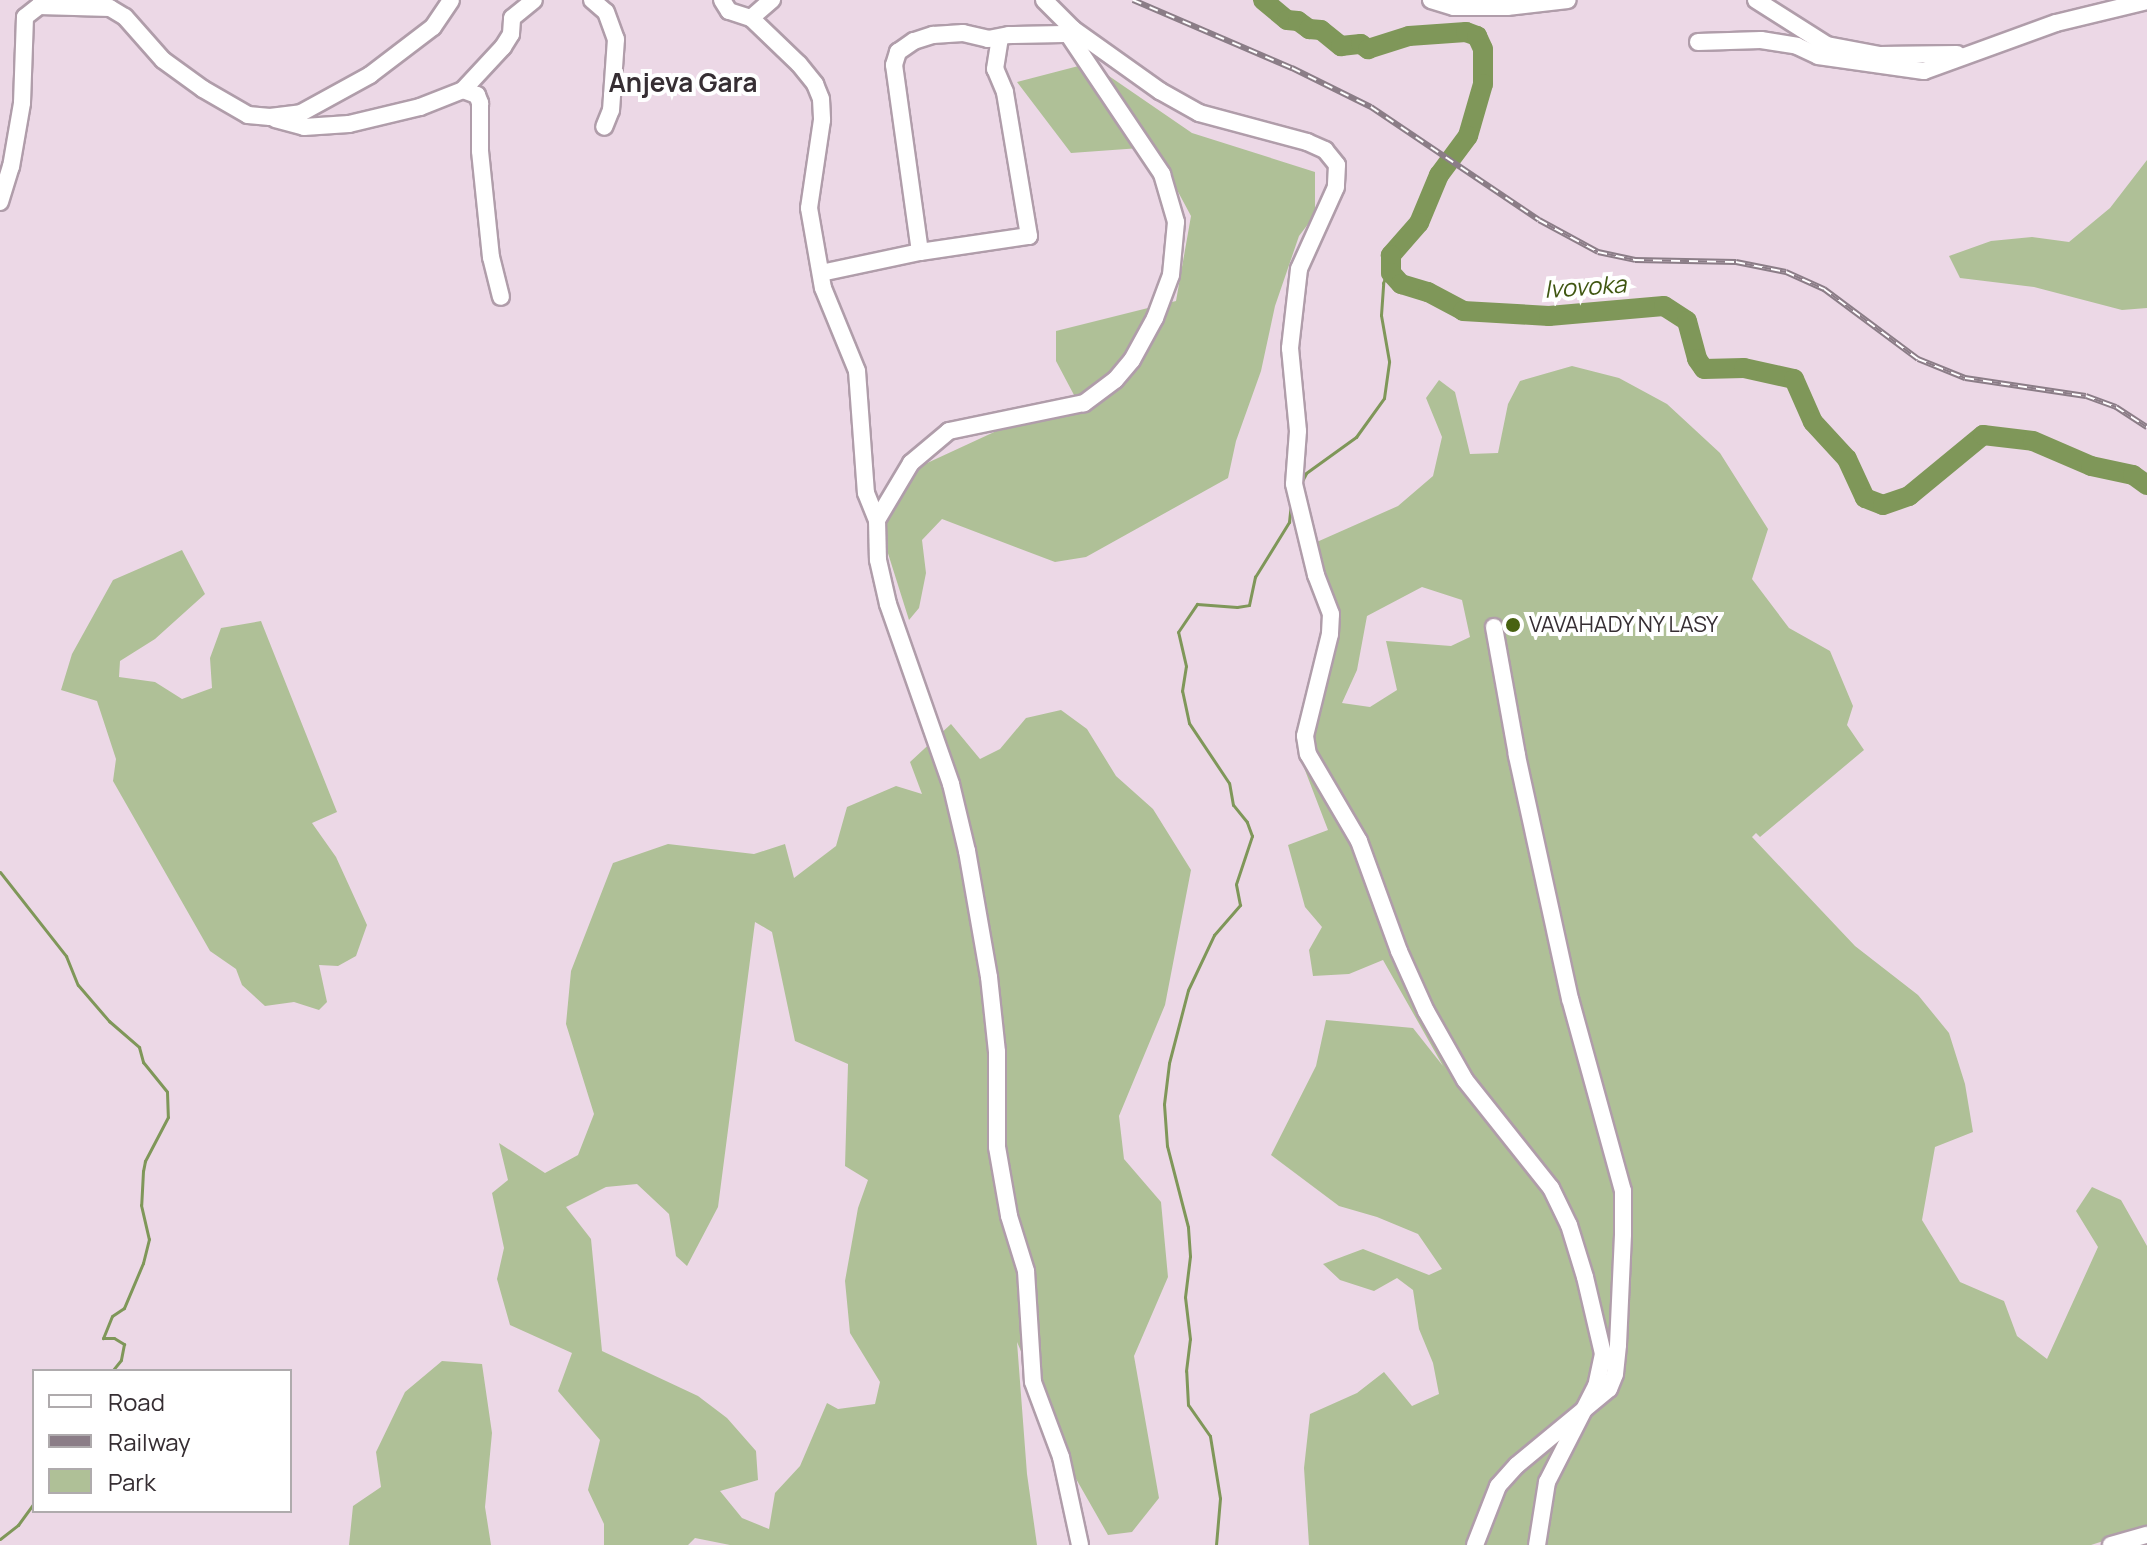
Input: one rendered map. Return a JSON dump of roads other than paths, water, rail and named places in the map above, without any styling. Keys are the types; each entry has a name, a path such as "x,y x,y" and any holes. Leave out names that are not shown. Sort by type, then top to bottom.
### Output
{"street":[{"path":"270,117 301,113 370,75 433,27 451,0"},
{"path":"0,202 11,167 22,103 25,17 39,6 110,8 125,17 163,60 203,89 248,115 270,117 304,127 349,124 420,107 463,90 503,47 511,34 512,18 534,0"},
{"path":"592,0 606,12 616,39 611,110 604,127"},
{"path":"722,0 729,11 751,18 799,64 815,84 821,99 822,120 809,208 821,273 857,371 866,493 877,520 878,560 888,604 951,784 967,851 989,977 997,1052 997,1147 1009,1216 1026,1271 1033,1382 1061,1457 1080,1545"},
{"path":"751,18 772,0"},
{"path":"877,520 911,463 949,431 1084,403 1115,380 1132,360 1155,318 1171,275 1176,222 1162,174 1070,32 1044,0"},
{"path":"1431,0 1454,7 1469,7 1568,0"},
{"path":"1756,0 1827,45 1851,51 1913,56 1983,53"},
{"path":"1698,42 1761,40 1797,46 1818,56 1924,71 1983,53 2056,23 2147,1"},
{"path":"920,252 894,65 898,52 933,35 963,33 988,39 1070,32 1199,113 1307,142 1325,150 1337,165 1336,187 1308,244 1297,282 1290,348 1298,431 1296,492 1316,575 1331,614 1330,634 1305,736 1308,754 1359,841 1426,1011 1465,1080 1525,1160 1551,1188 1569,1225 1603,1354 1596,1386 1547,1482 1537,1545"},
{"path":"821,273 920,252 1029,236 1005,92 995,69 1000,37"},
{"path":"463,90 477,95 480,103 480,151 493,271 501,297"},
{"path":"1475,1545 1498,1486 1517,1465 1609,1389 1615,1374 1623,1191 1570,999 1517,755 1494,627"},
{"path":"2111,1545 2147,1535"}],"waterway":[{"name":"Ivovoka","path":"1263,0 1287,20 1298,21 1309,29 1321,30 1341,46 1361,44 1368,49 1409,36 1466,32 1477,36 1483,49 1483,84 1468,136 1439,175 1419,223 1391,255 1391,273 1401,284 1428,292 1463,311 1549,316 1664,306 1687,321 1697,359 1704,369 1744,368 1794,379 1813,422 1847,459 1865,498 1883,505 1909,496 1983,435 2033,441 2091,466 2133,475 2147,485"},
{"path":"1301,483 1306,473 1356,437 1384,398 1389,361 1381,315 1383,283 1391,264"},
{"path":"1216,1545 1220,1498 1210,1436 1188,1405 1186,1371 1190,1339 1185,1297 1190,1256 1188,1227 1167,1146 1164,1104 1169,1063 1188,990 1214,935 1240,905 1236,884 1252,836 1247,822 1233,805 1229,783 1189,723 1182,691 1186,666 1178,632 1197,604 1249,605 1255,577 1289,522 1291,504"},
{"path":"0,872 66,956 78,985 109,1021 139,1047 143,1062 167,1092 168,1117 143,1171 141,1205 149,1239 143,1263 124,1308 112,1316 103,1338 114,1338 124,1344 121,1360 114,1369"},
{"path":"0,1539 18,1525 32,1506"}],"railway":[{"path":"1133,0 1292,68 1371,107 1539,220 1598,252 1635,260 1736,262 1786,272 1824,289 1918,359 1965,378 2086,396 2116,407 2147,427"}],"place":[{"name":"VAVAHADY NY LASY","path":"1513,625"}],"district":[{"name":"Anjeva Gara","path":"683,83"}]}
